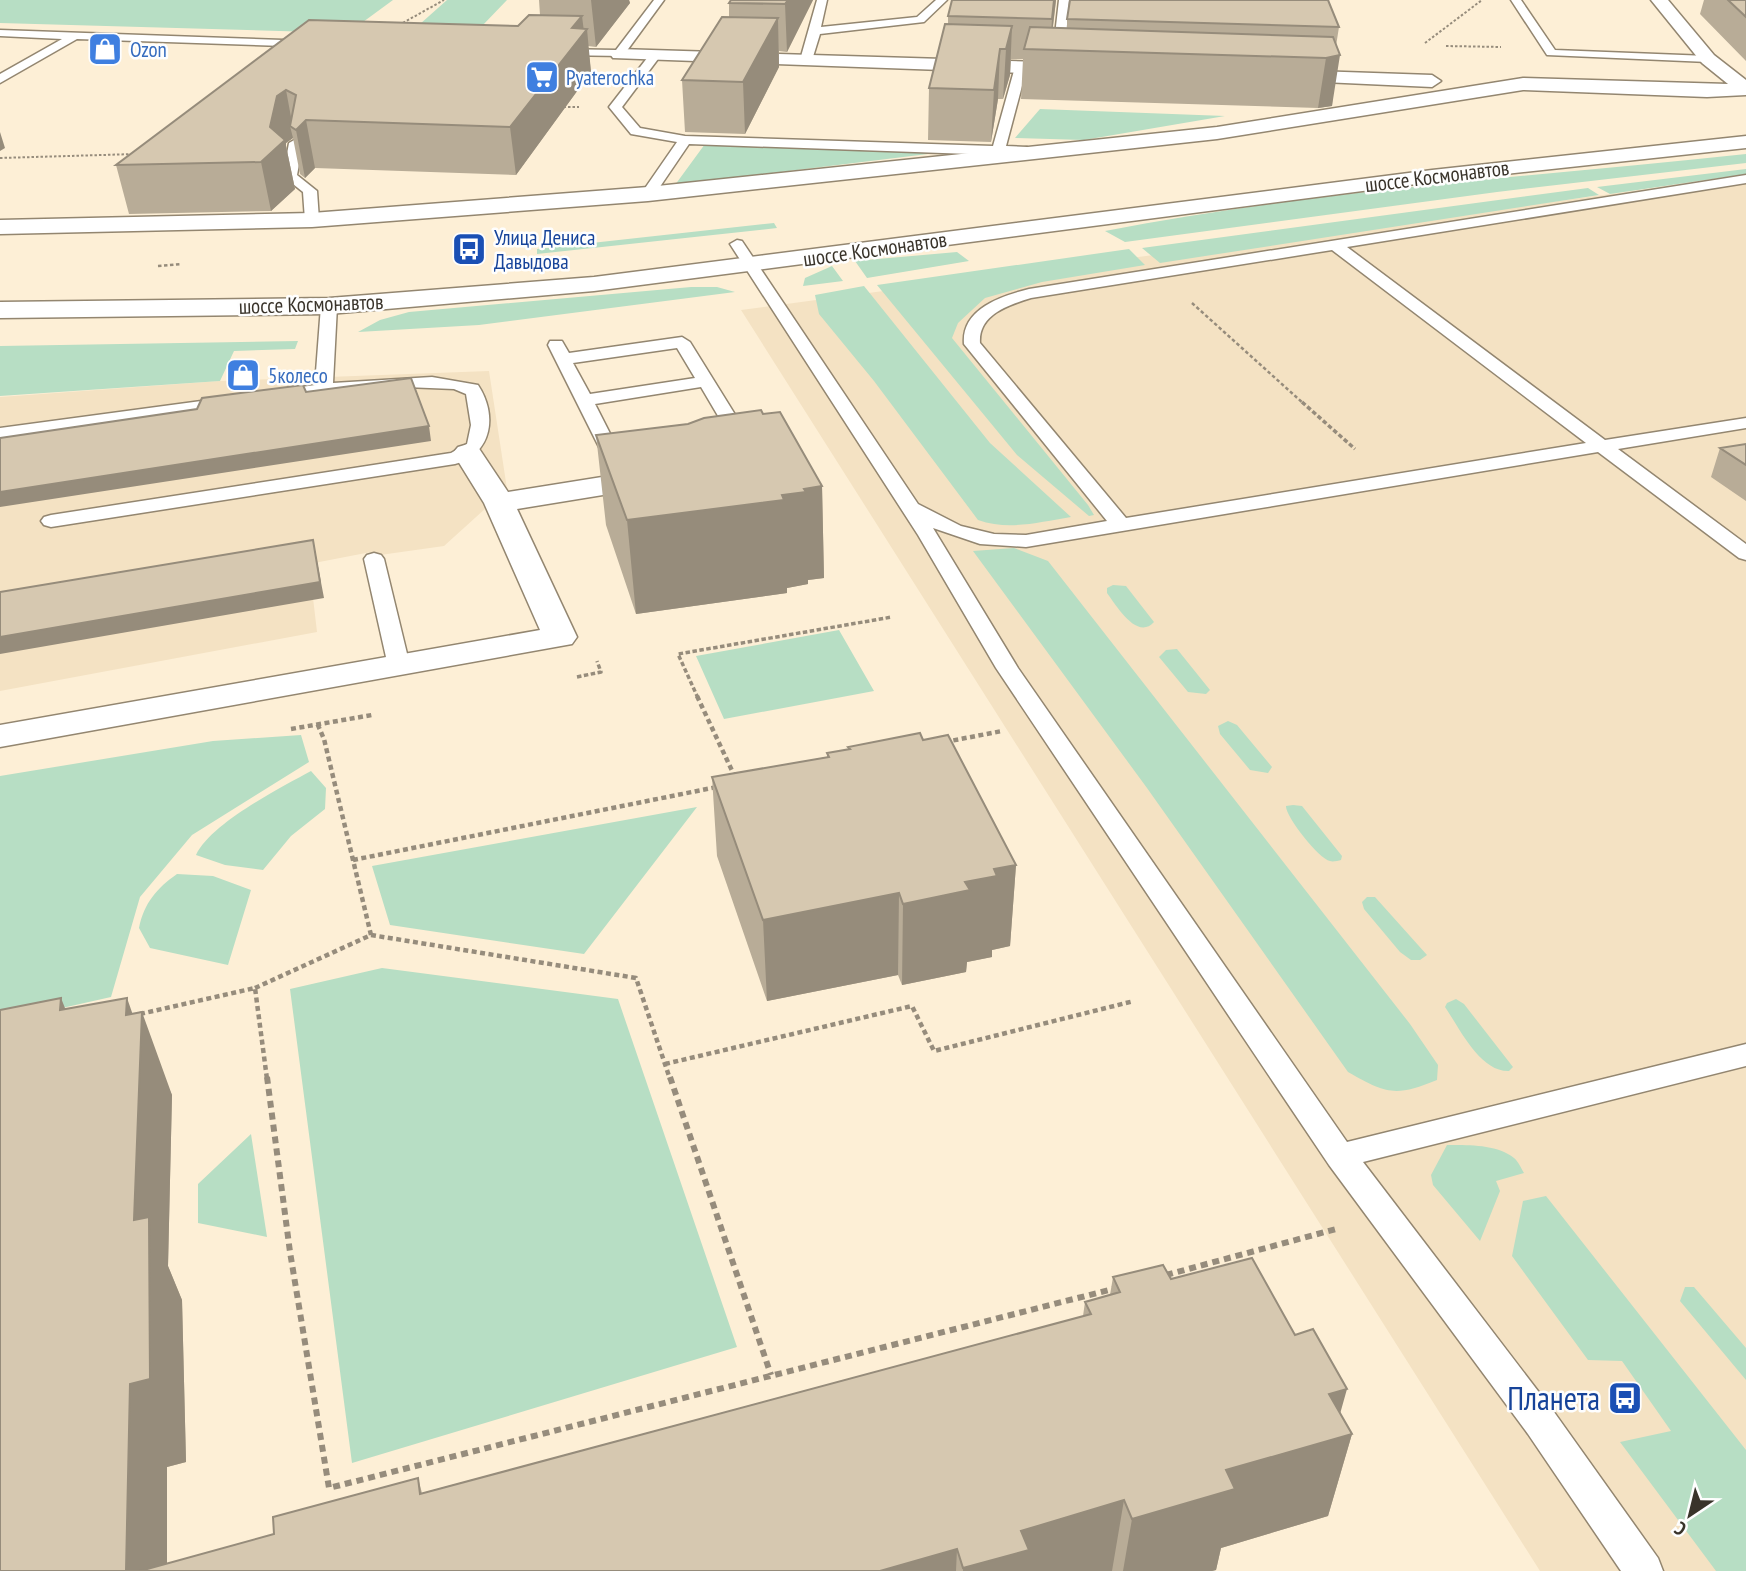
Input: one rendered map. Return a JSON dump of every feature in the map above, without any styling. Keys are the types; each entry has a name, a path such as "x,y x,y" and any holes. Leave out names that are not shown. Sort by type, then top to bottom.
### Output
{"street":[{"path":"1659,0 1708,59 1744,86"},
{"path":"619,54 1096,69"},
{"path":"1266,75 1707,90 1744,86"},
{"path":"0,227 312,220 648,194 1217,133 1524,84"},
{"name":"шоссе Космонавтов","path":"807,235 1746,123"},
{"name":"шоссе Космонавтов","path":"0,310 328,306 594,284 752,266 1432,176 1746,142"},
{"path":"595,261 749,242"},
{"name":"шоссе Космонавтов","path":"411,276 568,263"},
{"name":"шоссе Космонавтов","path":"0,289 217,284"},
{"path":"0,736 560,637 499,503 468,453"},
{"path":"499,503 678,474"}],"lane":[{"path":"550,52 619,54 659,0"},
{"path":"806,60 816,31 822,0"},
{"path":"816,31 920,20 942,0"},
{"path":"1516,0 1551,52 1708,59"},
{"path":"1057,68 1059,1"},
{"path":"0,33 319,44 292,61"},
{"path":"0,79 74,37"},
{"path":"655,55 615,107 636,131 685,140 1035,152"},
{"path":"998,150 1021,67"},
{"path":"648,194 685,140"},
{"path":"296,143 290,176 310,191 312,220"},
{"path":"1121,525 977,351 970,337 980,318 1013,299 1157,272 1337,247 1746,179"},
{"path":"749,242 752,266 909,507 1007,668 1340,1156 1541,1423 1644,1571"},
{"path":"1337,247 1746,554"},
{"path":"324,389 328,306"},
{"path":"626,482 615,447 584,400 559,351 682,342 735,429 697,435"},
{"path":"584,400 706,381"},
{"path":"0,433 324,389 426,382 463,385 475,394 480,438 478,444 468,453 51,521"},
{"path":"909,507 954,532 1000,541 1026,541 1390,479 1746,423"},
{"path":"374,559 399,666"},
{"path":"1340,1156 1746,1055"}],"path":[{"path":"397,26 444,0"},
{"path":"1421,46 1483,0"},
{"path":"560,107 615,107"},
{"path":"0,158 146,153"},
{"path":"1157,272 1390,479"},
{"path":"737,783 678,654 892,617"},
{"path":"300,683 324,739 371,935"},
{"path":"934,744 1044,722"},
{"path":"353,860 724,786"},
{"path":"134,1015 255,988 371,935 636,978 771,1376"},
{"path":"255,988 290,1252 329,1488 1127,1285"},
{"path":"665,1064 912,1006 934,1051 1134,1001"},
{"path":"1153,1278 1384,1215"}],"shaded area":[{"path":"1746,176 1746,1571 1540,1571 741,310"},
{"path":"489,371 507,489 444,546 380,555 371,552 309,564 317,632 0,691 0,397 220,381"}],"green space":[{"path":"0,0 393,0 348,33 0,23"},
{"path":"447,0 507,0 482,26 420,24"},
{"path":"1040,109 1225,116 1084,140 1015,138"},
{"path":"705,144 936,153 675,185"},
{"path":"1746,154 1746,163 1497,192 1125,242 1105,231 1344,195"},
{"path":"1746,169 1746,174 1610,194 1597,187"},
{"path":"1588,188 1599,195 1160,263 1142,248"},
{"path":"774,223 777,228 537,254 537,249"},
{"path":"1129,249 1145,265 1042,282 985,298 958,323 952,338 1088,505 1094,515 1089,516 1017,455 877,285"},
{"path":"957,252 969,261 867,278 855,261"},
{"path":"832,266 843,281 803,286 805,278"},
{"path":"864,286 990,443 1071,517 1013,525 978,520 874,381 819,314 815,295"},
{"path":"691,287 717,287 735,292 479,325 358,332 380,320 409,312"},
{"path":"298,341 295,349 234,351 220,381 0,396 0,346"},
{"path":"1014,548 1048,561 1410,1024 1438,1065 1437,1080 1411,1089 1391,1091 1372,1085 1348,1072 1147,788 973,551"},
{"path":"1113,585 1126,586 1154,622 1147,627 1141,627 1128,619 1107,593 1107,588"},
{"path":"839,630 874,691 724,719 696,656"},
{"path":"1177,649 1210,690 1206,694 1188,692 1159,657 1166,650"},
{"path":"1228,721 1237,725 1272,767 1268,773 1250,770 1220,734 1218,726"},
{"path":"301,735 309,762 192,835 140,897 111,997 0,1022 0,776 213,741"},
{"path":"311,771 326,788 325,809 291,836 263,870 225,865 196,855 204,843 231,819"},
{"path":"1286,806 1302,806 1342,856 1341,860 1330,861 1311,845 1287,811"},
{"path":"697,807 584,954 390,925 372,866"},
{"path":"177,874 213,876 251,890 228,965 150,948 139,928 141,919 152,897"},
{"path":"1367,897 1375,897 1427,955 1420,960 1411,960 1400,952 1364,909 1362,902"},
{"path":"382,968 618,999 737,1347 352,1463 290,989"},
{"path":"1456,999 1464,1004 1513,1067 1509,1071 1489,1065 1472,1048 1445,1007"},
{"path":"251,1134 267,1237 198,1223 198,1184"},
{"path":"1447,1145 1482,1146 1499,1150 1515,1159 1524,1173 1496,1181 1500,1191 1480,1241 1433,1185 1431,1175"},
{"path":"1546,1196 1746,1450 1746,1571 1716,1571 1620,1442 1671,1431 1622,1361 1588,1360 1512,1256 1523,1201"},
{"path":"1685,1287 1694,1287 1746,1348 1746,1380 1680,1301"}],"building":[{"path":"731,0 788,0 785,4 729,3"},
{"path":"952,0 1054,0 1052,19 948,16"},
{"path":"1070,0 1328,0 1339,27 1067,19"},
{"path":"1728,0 1746,0 1746,17"},
{"path":"529,15 582,16 572,28 587,29 510,127 306,120 296,130 290,126 296,95 286,90 277,96 270,127 285,140 261,162 116,165 309,20 518,26"},
{"path":"722,17 778,18 743,82 682,80"},
{"path":"945,24 1012,26 1006,49 1000,49 994,90 929,88"},
{"path":"1030,27 1333,37 1340,55 1326,58 1024,49"},
{"path":"411,378 429,426 0,492 0,438 197,409 202,398 303,385 306,392"},
{"path":"761,410 763,414 780,412 822,486 804,489 806,492 782,495 784,500 627,520 596,435 688,424 704,418"},
{"path":"1746,444 1746,465 1720,448"},
{"path":"313,540 320,582 0,637 0,592"},
{"path":"920,733 923,740 948,735 1016,865 994,869 997,876 965,882 970,890 903,904 899,893 763,920 712,777 829,757 827,753 850,749 848,747"},
{"path":"61,998 60,1010 127,998 126,1015 142,1012 134,1220 149,1217 150,1379 130,1384 126,1571 0,1571 0,1010"},
{"path":"1252,1258 1295,1335 1313,1329 1347,1389 1329,1394 1352,1434 1226,1470 1235,1489 1132,1519 1124,1500 1021,1531 1029,1550 963,1568 957,1549 880,1571 140,1571 274,1534 273,1517 418,1478 420,1494 1091,1314 1085,1302 1120,1292 1113,1277 1163,1265 1171,1279"}],"place":[{"name":"Ozon","path":"105,49"},
{"name":"Pyaterochka","path":"542,77"},
{"name":"Улица Дениса Давыдова","path":"469,249"},
{"name":"5колесо","path":"243,375"},
{"name":"Планета","path":"1625,1398"}]}
